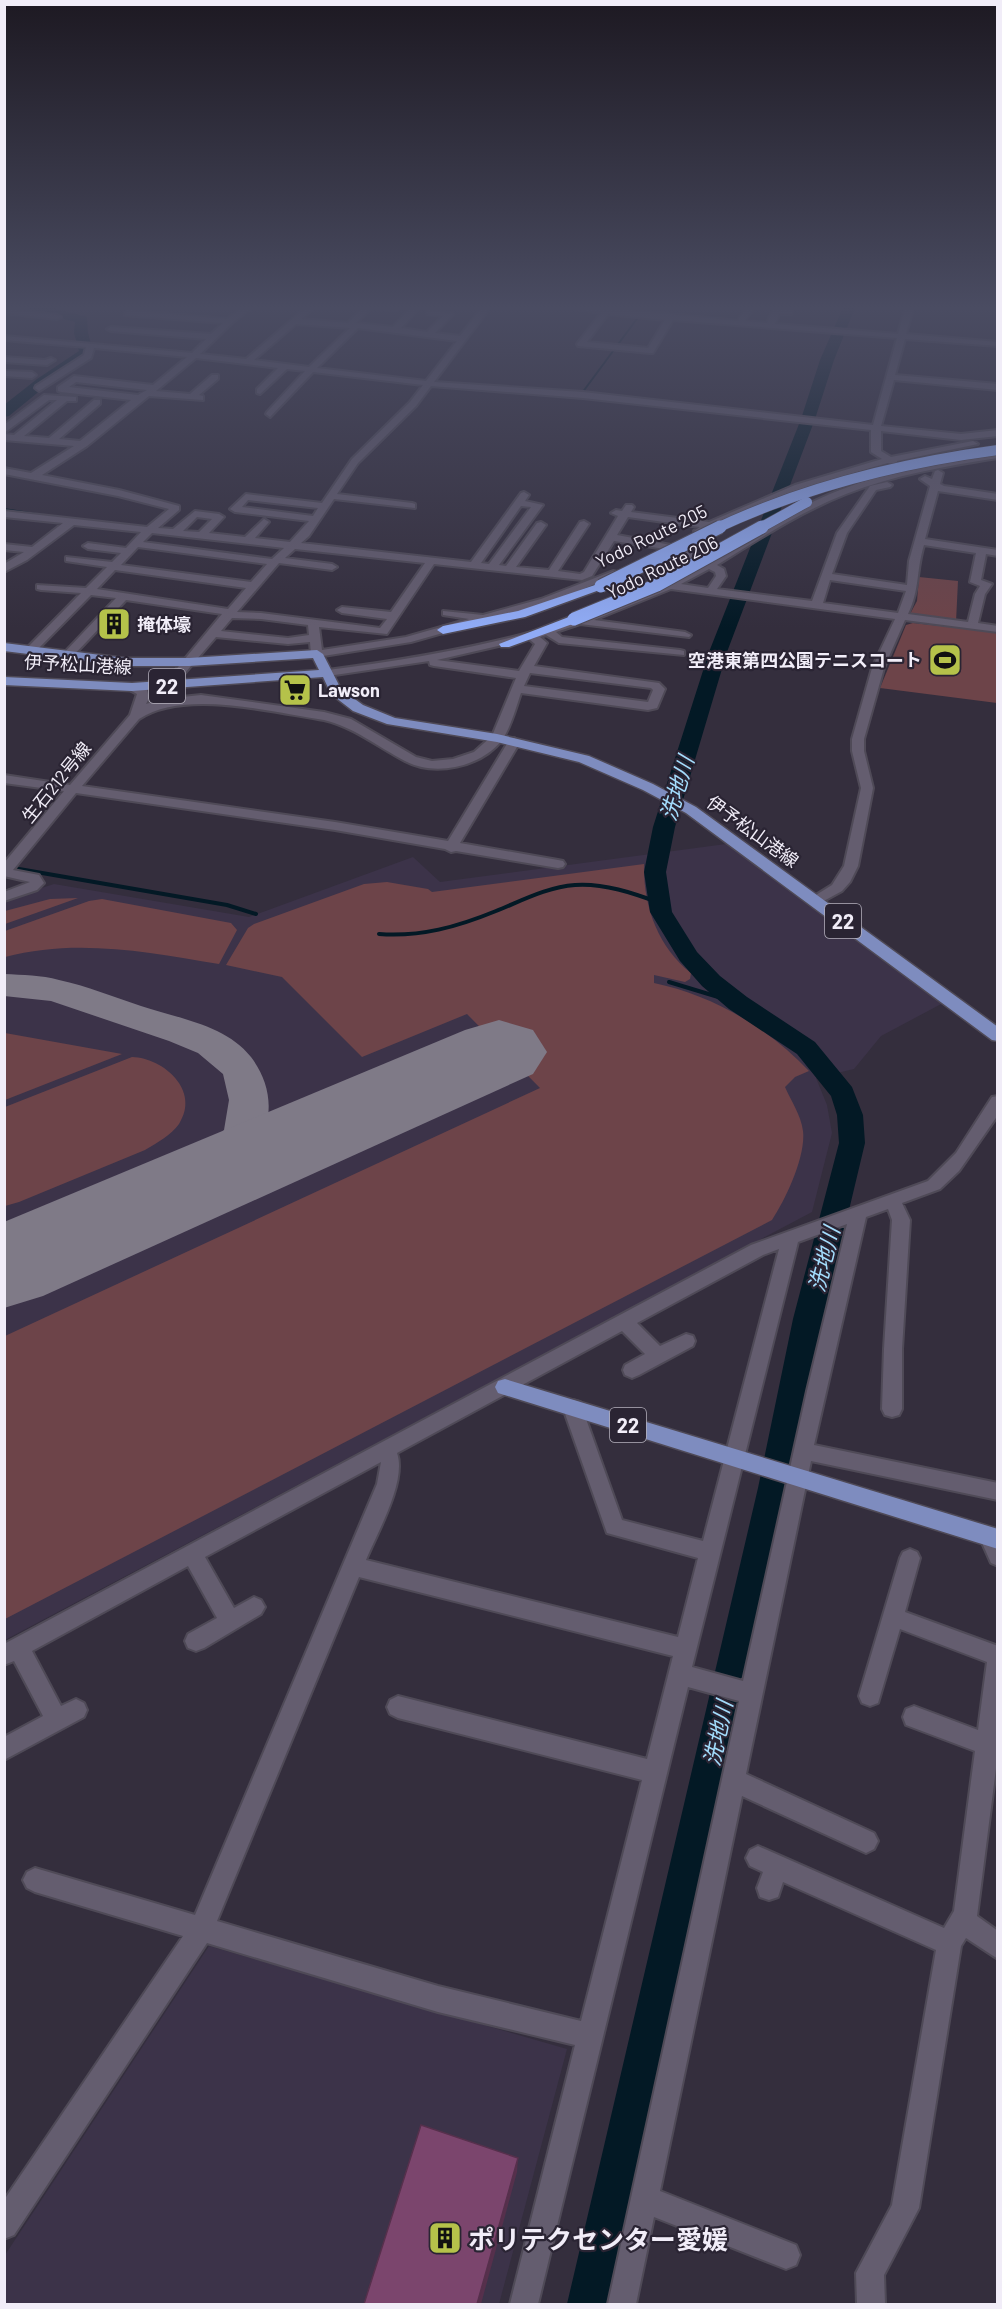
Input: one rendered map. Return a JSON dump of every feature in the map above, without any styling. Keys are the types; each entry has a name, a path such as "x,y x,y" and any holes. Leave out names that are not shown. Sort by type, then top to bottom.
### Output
{"highway":[{"path":"443,630 521,614 600,586 728,524 821,487 950,457 998,450"},
{"path":"505,644 578,620 657,585 788,512 827,492 867,476"}],"main road":[{"name":"伊予松山港線","path":"4,647 124,662 189,662 317,654 336,691 367,712 392,721 497,738 584,759 656,791 686,808 815,900 998,1036"},
{"name":"伊予松山港線","path":"4,681 132,687 328,673"},
{"name":"22","path":"505,1387 993,1538"}],"street":[{"path":"4,430 26,413"},
{"path":"16,438 48,413"},
{"path":"51,441 84,413"},
{"path":"33,476 84,444 120,413"},
{"path":"168,686 275,561 305,534 355,461 404,413"},
{"path":"730,413 945,436 961,437 998,433"},
{"path":"880,413 876,429 876,452 914,473 936,479 941,489 998,497"},
{"path":"945,436 962,446"},
{"path":"4,437 84,444"},
{"name":"Yodo Route 205","path":"317,654 407,640 545,601 623,571 710,525 798,486 888,460 998,441"},
{"name":"Yodo Route 206","path":"328,673 429,660 550,632 669,586 711,565 785,520 852,488 998,455"},
{"path":"4,471 119,493 176,508"},
{"path":"816,606 842,533 873,488 914,473"},
{"path":"815,900 837,888 843,882 851,866 867,788 858,752 858,739 878,668 913,589 914,561 936,479"},
{"path":"331,496 408,507"},
{"path":"316,519 235,509 246,497 388,513"},
{"path":"474,565 482,546 517,501 538,506 492,567"},
{"path":"30,651 149,531 176,508 187,504 199,506"},
{"path":"4,514 582,577 588,574 608,534 623,511 710,525"},
{"path":"175,533 195,514 219,518 201,536"},
{"path":"247,541 264,522"},
{"path":"5,568 70,523"},
{"path":"510,568 541,525"},
{"path":"552,573 562,551 578,527"},
{"path":"608,534 671,546 711,565 720,571 721,576 710,592"},
{"path":"920,541 998,553"},
{"path":"88,546 332,567"},
{"path":"4,547 34,550"},
{"path":"972,626 980,594 987,584 975,582 982,550"},
{"path":"70,559 254,586"},
{"path":"48,586 92,588 229,613 383,632 432,560"},
{"path":"828,576 913,589"},
{"path":"669,586 998,629"},
{"path":"67,656 125,593"},
{"path":"342,609 393,616"},
{"path":"447,613 486,618"},
{"path":"578,620 678,632"},
{"path":"313,622 317,654"},
{"path":"550,632 559,640 680,653"},
{"path":"212,633 288,641 315,638"},
{"path":"135,716 162,703 201,699 299,711 348,723 412,760 432,765 455,763 478,755 497,738 517,689 541,643 533,637"},
{"path":"429,660 433,663 655,686 659,689 653,705 648,706 517,689"},
{"path":"132,687 143,692 143,698 135,716"},
{"name":"生石212号線","path":"4,872 135,716"},
{"path":"451,848 514,742"},
{"path":"4,779 334,826 451,848 558,864"},
{"path":"4,872 34,878 37,883 4,897"},
{"path":"4,1749 66,1715 12,1651 757,1250 934,1185 951,1172 976,1140 998,1101"},
{"path":"892,1408 893,1349 901,1220 893,1201"},
{"path":"622,2304 733,1779 747,1692 794,1475 803,1451 852,1216"},
{"path":"524,2304 655,1772 689,1676 686,1648 710,1552 743,1460 800,1233"},
{"path":"625,1322 658,1356"},
{"path":"632,1370 686,1341"},
{"path":"573,1408 614,1527 710,1552"},
{"path":"4,2225 201,1930 351,1566 387,1485 391,1462 387,1451"},
{"path":"803,1451 998,1492"},
{"path":"993,1538 998,1557"},
{"path":"192,1554 230,1621"},
{"path":"351,1566 686,1648"},
{"path":"868,1684 893,1617 902,1566"},
{"path":"196,1641 254,1607"},
{"path":"871,2304 870,2273 905,2208 949,1943 966,1914 990,1778 986,1744 998,1657 893,1617"},
{"path":"689,1676 747,1692"},
{"path":"398,1707 655,1772"},
{"path":"914,1717 986,1744"},
{"path":"733,1779 866,1841"},
{"path":"768,1871 949,1943"},
{"path":"35,1880 438,2000 589,2036"},
{"path":"962,1920 998,1947"},
{"path":"645,2199 786,2255"}],"shaded area":[{"path":"919,577 958,581 956,622 910,614 917,601"},
{"name":"空港東第四公園テニスコート","path":"913,623 997,632 997,703 880,688 906,625"},
{"path":"726,844 943,1003 881,1036 854,1069 816,1078 827,1105 832,1133 812,1212 5,1640 4,900 54,884 249,917 413,857 440,882"},
{"path":"644,864 646,895 661,938 679,963 691,973 690,979 685,982 654,975 654,983 697,996 738,1015 776,1041 809,1071 795,1077 785,1087 800,1119 803,1141 794,1177 772,1220 5,1619 5,1336 540,1088 467,1014 362,1057 282,977 226,965 248,928 364,884 387,882 428,889 432,892"},
{"path":"78,898 5,924 5,911 50,899"},
{"path":"102,899 231,923 237,930 219,964 166,955 85,948 58,948 5,957 5,931 89,901"},
{"path":"5,1033 122,1054 5,1100"},
{"path":"132,1057 156,1063 176,1078 185,1100 185,1112 176,1128 145,1150 5,1206 5,1107"},
{"path":"209,1946 567,2049 499,2304 5,2304 5,2255"}],"building":[{"name":"ポリテクセンター愛媛","path":"421,2125 518,2158 477,2304 364,2304"}],"waterway":[{"name":"洗地川","path":"590,2304 774,1488 808,1319 852,1143 850,1115 843,1093 806,1048 738,1003 711,981 688,956 661,912 655,872 664,827 718,652 810,413"},
{"path":"4,509 55,517"},
{"path":"19,869 227,905 256,914"},
{"path":"379,934 410,934 439,930 481,917 544,891 565,886 608,887 660,903"},
{"path":"669,982 738,1003"}],"taxiway":[{"path":"4,985 58,991 192,1036 211,1044 233,1061 246,1082 249,1100 244,1130 237,1143 217,1165 181,1191"},
{"path":"4,1258 30,1256"}],"runway":[{"path":"4,1267 499,1052"}],"place":[{"name":"掩体壕","path":"114,624"},
{"name":"空港東第四公園テニスコート","path":"945,660"},
{"name":"Lawson","path":"295,690"},
{"name":"ポリテクセンター愛媛","path":"445,2238"}]}
